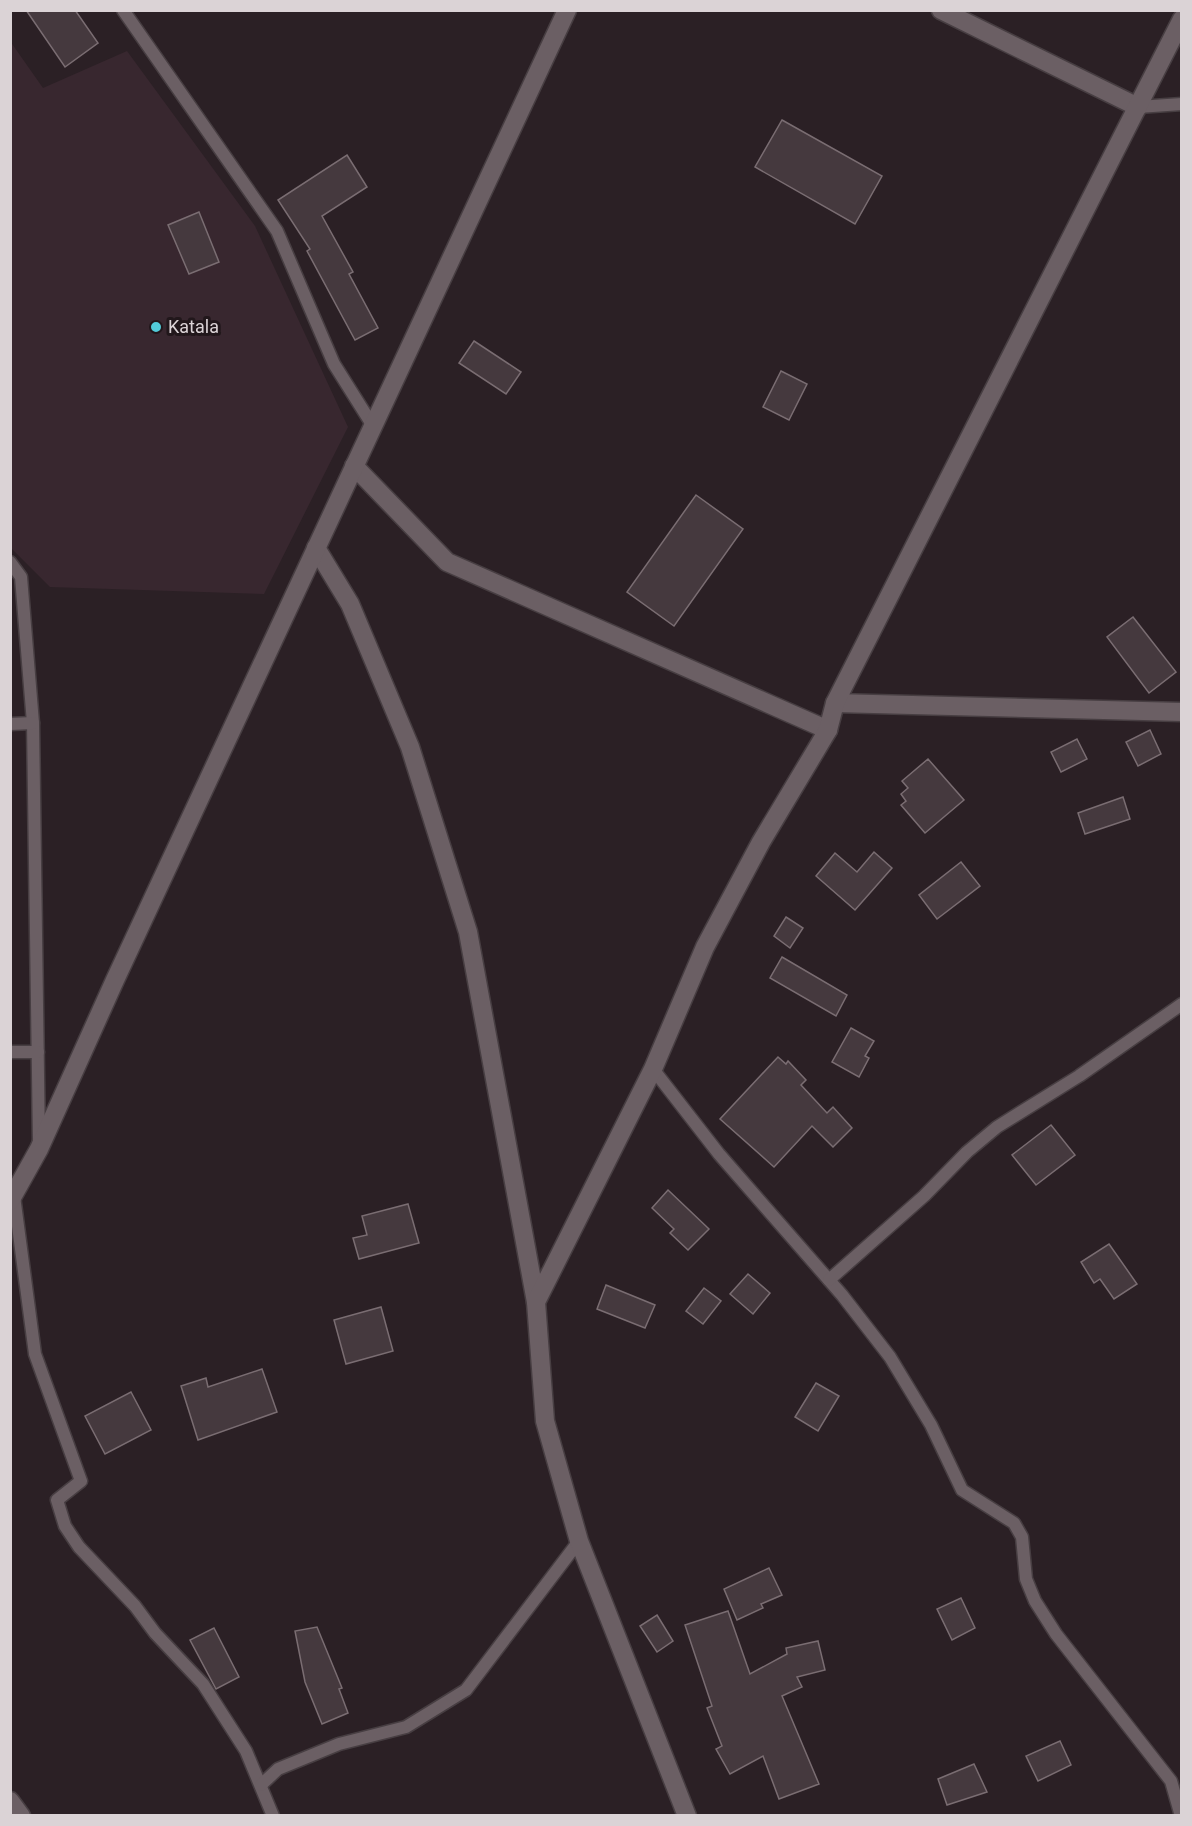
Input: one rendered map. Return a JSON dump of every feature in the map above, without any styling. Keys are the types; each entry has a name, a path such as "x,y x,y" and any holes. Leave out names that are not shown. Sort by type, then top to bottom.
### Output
{"street":[{"path":"12,1198 39,1149 567,10"},
{"path":"941,10 1138,106"},
{"path":"536,1302 653,1069 705,947 761,842 828,730 835,703 1182,19"},
{"path":"354,466 447,562 828,730"},
{"path":"316,548 350,604 406,738 468,932 536,1302 545,1421 579,1541 687,1815"},
{"path":"835,703 1182,712"},
{"path":"10,1801 21,1815"}],"lane":[{"path":"123,10 277,231 334,364 373,426"},
{"path":"1138,106 1182,104"},
{"path":"10,562 21,577 33,723 39,1149"},
{"path":"10,724 33,723"},
{"path":"829,1280 924,1196 967,1152 997,1127 1078,1076 1182,1005"},
{"path":"10,1052 38,1052"},
{"path":"653,1069 720,1154 829,1280 890,1357 931,1425 962,1490 1014,1523 1022,1537 1026,1579 1035,1601 1056,1634 1171,1781 1181,1815"},
{"path":"12,1198 35,1354 81,1481 57,1500 65,1526 79,1547 135,1606 155,1633 203,1684 246,1751 273,1815"},
{"path":"261,1785 278,1769 339,1744 406,1727 466,1690 579,1541"}],"shaded area":[{"name":"Katala","path":"10,41 43,88 127,51 255,226 348,427 264,594 50,587 11,548"}],"building":[{"path":"26,10 75,10 98,43 65,67"},
{"path":"782,120 882,176 855,224 755,167"},
{"path":"347,155 367,187 322,216 353,272 349,274 378,328 355,340 307,251 310,249 278,200"},
{"path":"199,212 219,262 189,274 168,225"},
{"path":"474,341 521,372 506,394 459,363"},
{"path":"781,371 807,384 789,420 763,407"},
{"path":"696,495 743,529 674,626 627,592"},
{"path":"1133,617 1176,672 1149,693 1107,637"},
{"path":"1150,730 1161,754 1138,766 1126,742"},
{"path":"1077,739 1087,759 1061,772 1051,752"},
{"path":"928,759 964,800 925,833 901,805 906,801 901,794 908,788 902,781"},
{"path":"1123,797 1130,819 1085,834 1078,813"},
{"path":"874,852 892,868 855,910 816,876 835,853 857,872"},
{"path":"961,862 980,886 937,919 919,895"},
{"path":"786,917 803,928 790,948 774,936"},
{"path":"782,957 847,995 836,1016 770,978"},
{"path":"851,1028 874,1041 865,1056 869,1058 859,1077 832,1062"},
{"path":"778,1057 786,1064 788,1061 806,1080 801,1085 827,1113 833,1107 852,1128 833,1147 812,1126 774,1167 720,1119"},
{"path":"1051,1125 1075,1155 1036,1185 1012,1155"},
{"path":"668,1190 709,1229 688,1250 670,1233 674,1229 652,1208"},
{"path":"408,1204 419,1243 359,1259 353,1238 367,1235 362,1216"},
{"path":"1109,1244 1137,1284 1114,1299 1100,1279 1094,1283 1081,1262"},
{"path":"748,1274 770,1293 753,1314 730,1294"},
{"path":"606,1285 655,1305 645,1328 597,1309"},
{"path":"704,1288 721,1301 703,1324 686,1311"},
{"path":"381,1307 393,1351 346,1364 334,1320"},
{"path":"262,1369 277,1412 198,1440 181,1386 206,1378 208,1387"},
{"path":"816,1383 839,1396 818,1431 795,1417"},
{"path":"131,1392 151,1430 105,1454 85,1416"},
{"path":"769,1568 782,1595 761,1604 763,1608 737,1620 724,1589"},
{"path":"961,1598 975,1628 952,1640 937,1609"},
{"path":"728,1611 750,1674 787,1654 786,1648 818,1641 825,1670 797,1677 802,1687 782,1696 819,1784 779,1799 763,1756 730,1774 716,1749 722,1746 707,1708 712,1706 685,1625"},
{"path":"657,1615 673,1641 657,1652 640,1626"},
{"path":"317,1627 342,1688 339,1689 348,1713 322,1724 305,1682 295,1631"},
{"path":"214,1628 239,1677 216,1689 190,1640"},
{"path":"1060,1741 1071,1765 1038,1781 1026,1756"},
{"path":"974,1764 987,1792 947,1805 938,1779"}],"place":[{"name":"Katala","path":"156,327"}]}
